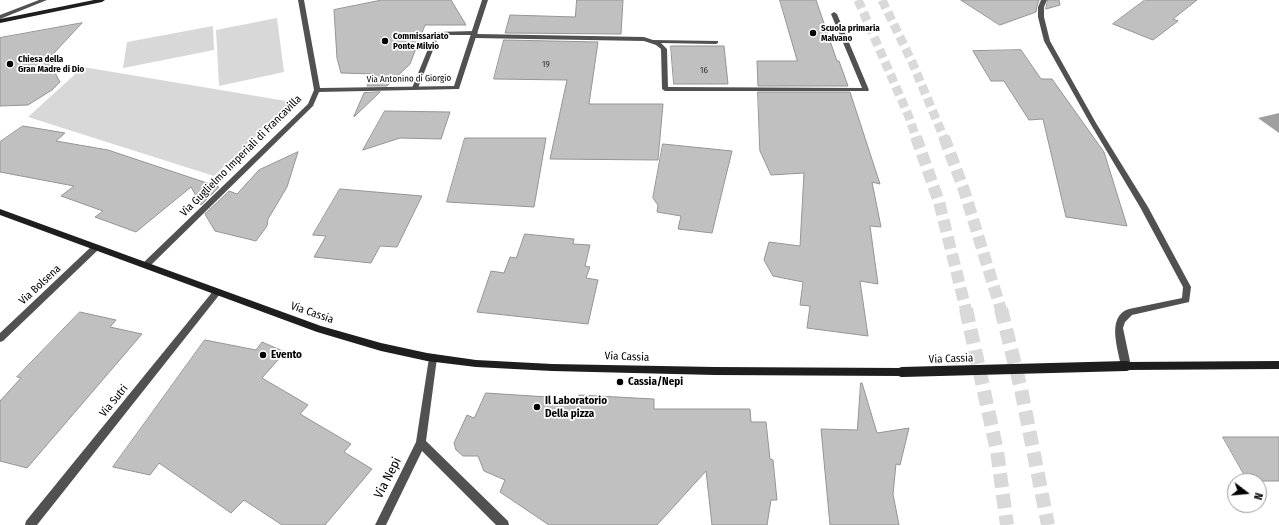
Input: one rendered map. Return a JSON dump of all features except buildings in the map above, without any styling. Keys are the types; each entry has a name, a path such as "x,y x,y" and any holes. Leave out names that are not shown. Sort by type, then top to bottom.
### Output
{"street":[{"path":"0,17 44,0"},
{"path":"0,21 102,0"},
{"path":"301,0 316,90"},
{"name":"Via Antonino di Giorgio","path":"316,90 457,88 485,0"},
{"path":"1044,0 1041,7 1041,17 1047,41 1093,123 1144,207 1187,287 1186,300 1129,312 1121,320 1119,328 1126,366"},
{"path":"655,41 664,49 665,89 866,90 834,14"},
{"path":"415,88 437,33 509,37 644,39 655,41 716,42"},
{"name":"Via Guglielmo Imperiali di Francavilla","path":"146,265 311,105 316,90"},
{"name":"Via Cassia","path":"0,212 320,329 402,352 473,363 691,371 902,372 1126,366 1279,365"},
{"name":"Via Bolsena","path":"0,338 95,248"},
{"name":"Via Sutri","path":"30,525 217,292"},
{"name":"Via Nepi","path":"380,525 421,443 433,358"},
{"path":"421,443 504,525"}],"shaded area":[{"path":"277,18 284,72 219,86 216,30"},
{"path":"213,26 214,50 123,68 127,42"},
{"path":"83,67 292,102 214,176 28,117"},
{"path":"1279,113 1279,133 1258,118"}],"tunnel":[{"path":"858,0 909,117 916,138"},
{"path":"882,0 912,62 944,138"},
{"path":"916,137 939,202 966,310"},
{"path":"944,137 964,190 1001,310"},
{"path":"966,309 997,451 1007,525"},
{"path":"1001,309 1021,389 1048,525"}],"place":[{"name":"Scuola primaria Malvano","path":"813,33"},
{"name":"Commissariato Ponte Milvio","path":"385,41"},
{"name":"Chiesa della Gran Madre di Dio","path":"10,64"},
{"name":"Evento","path":"263,355"},
{"name":"Cassia/Nepi","path":"620,382"},
{"name":"Il Laboratorio Della pizza","path":"537,407"}]}
